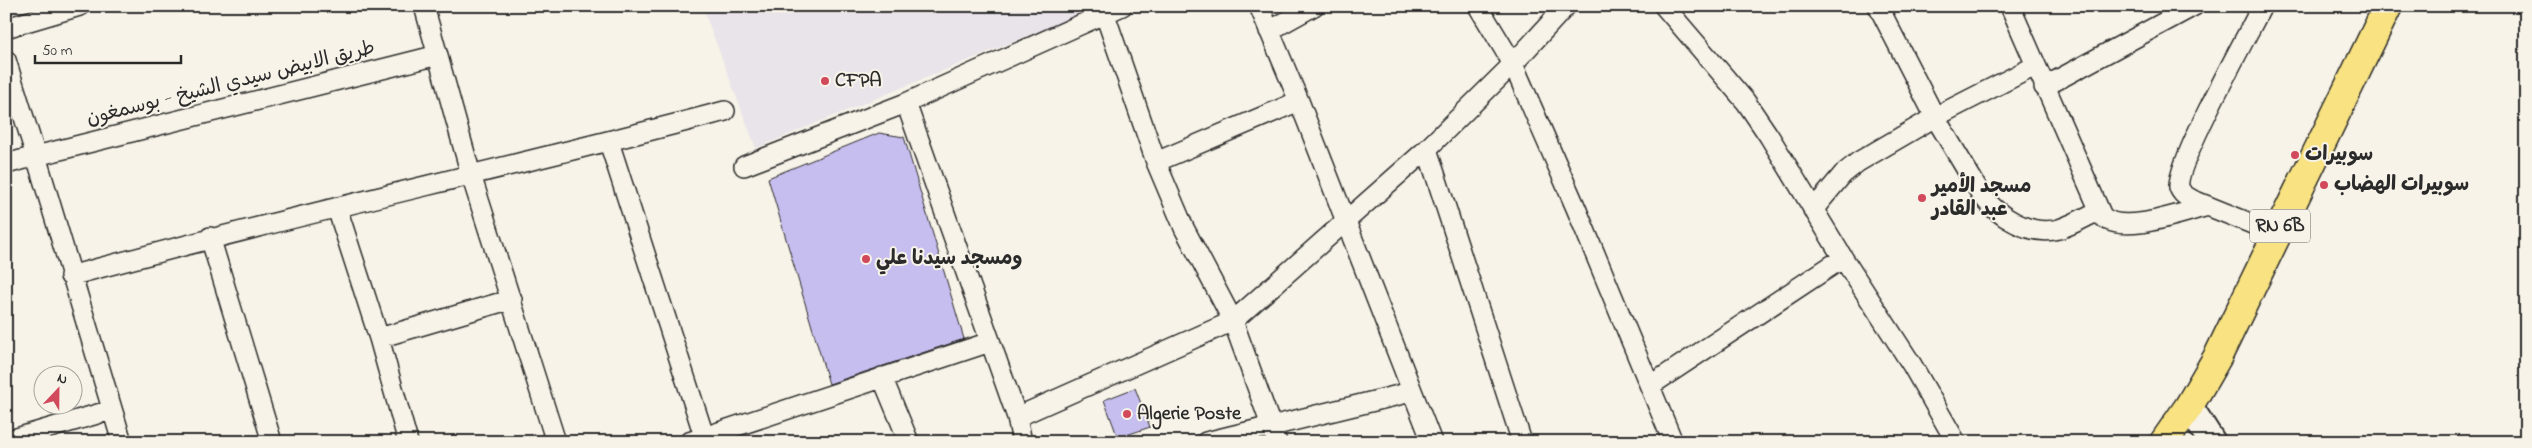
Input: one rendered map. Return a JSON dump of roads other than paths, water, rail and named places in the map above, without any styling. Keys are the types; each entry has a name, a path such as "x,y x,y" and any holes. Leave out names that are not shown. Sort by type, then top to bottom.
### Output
{"main road":[{"name":"RN 6B","path":"2164,442 2189,406 2218,356 2388,6"}],"street":[{"path":"6,28 80,6"},
{"path":"424,6 470,175 512,299 556,442"},
{"path":"744,166 906,103 1103,9 1122,6"},
{"path":"1259,6 1299,101 1432,442"},
{"path":"1269,30 1314,6"},
{"path":"1478,6 1513,64 1651,385 1673,442"},
{"path":"1017,417 1234,321 1427,149 1513,64 1566,6"},
{"path":"1664,6 1746,102 1912,365 1956,442"},
{"path":"1878,6 1935,117 1988,204 2004,216 2025,226 2048,230 2061,228 2098,211"},
{"path":"2010,6 2098,211 2109,222 2129,225 2208,206"},
{"path":"2044,87 2164,13 2194,6"},
{"path":"2262,6 2200,128 2180,174 2181,192 2193,200 2276,234"},
{"path":"1103,9 1156,162 1184,228 1234,321 1274,433"},
{"name":"طريق الابيض سيدي الشيخ - بوسمغون","path":"6,164 438,55"},
{"path":"6,60 70,276 122,442"},
{"path":"1813,210 1843,174 1858,162 1935,117 2035,66"},
{"path":"1156,162 1299,101"},
{"path":"906,103 1017,417 1022,442"},
{"path":"70,276 210,237 609,142 725,111"},
{"path":"609,142 700,440 990,342"},
{"path":"1427,149 1522,442"},
{"path":"337,208 379,338 408,442"},
{"path":"210,237 272,442"},
{"path":"1651,385 1843,258"},
{"path":"379,338 512,299"},
{"path":"882,377 909,442"},
{"path":"1206,442 1274,433 1412,392"},
{"path":"2189,406 2212,442"},
{"path":"6,441 111,410"}],"place":[{"name":"CFPA","path":"825,81"},
{"name":"سوبيرات","path":"2295,155"},
{"name":"سوبيرات الهضاب","path":"2324,185"},
{"name":"مسجد الأمير عبد القادر","path":"1922,198"},
{"name":"ومسجد سيدنا علي","path":"866,259"},
{"name":"Algerie Poste","path":"1127,414"}]}
